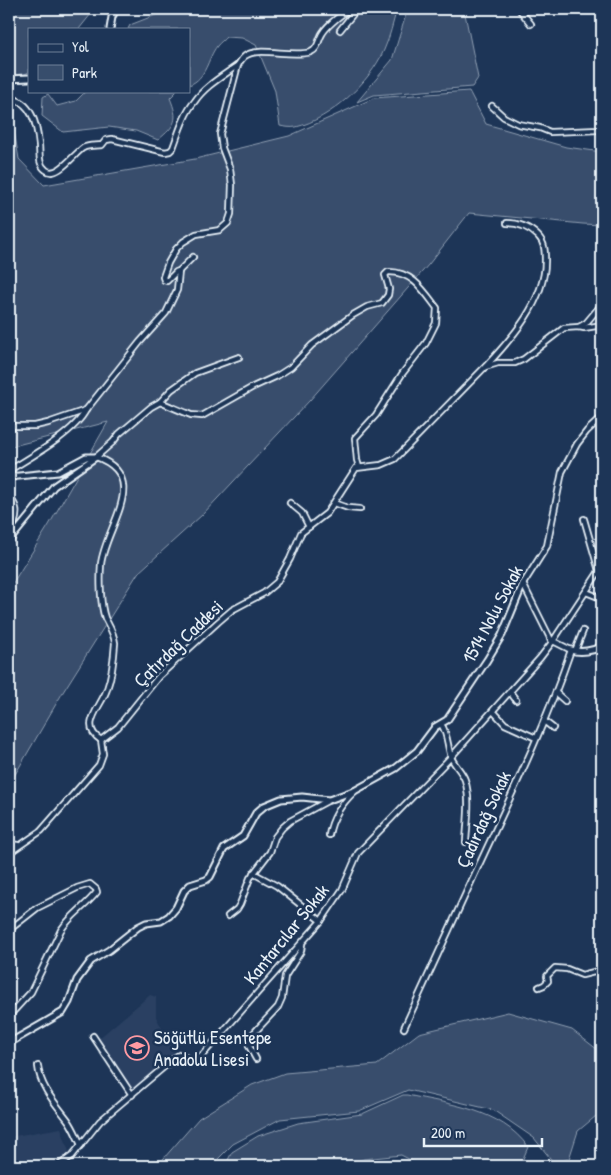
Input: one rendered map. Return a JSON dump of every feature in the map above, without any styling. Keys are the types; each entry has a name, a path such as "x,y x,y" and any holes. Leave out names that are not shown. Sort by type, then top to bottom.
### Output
{"street":[{"path":"110,28 116,9"},
{"path":"9,98 15,99 28,107 35,124 40,162 45,170 50,173 57,172 84,147 102,145 106,140 112,139 165,152 170,151 194,101 238,65 244,56 250,53 294,55 315,50 324,32 349,9"},
{"path":"340,30 357,9"},
{"path":"519,9 531,24"},
{"path":"193,257 167,281 164,280 163,276 168,263 176,249 190,236 223,228 228,223 231,214 232,185 230,169 222,148 220,134 238,65"},
{"path":"9,79 28,78"},
{"path":"492,106 504,117 518,124 550,132 602,129"},
{"path":"160,402 191,415 202,416 277,376 291,366 312,345 354,315 367,307 382,303 388,295 389,289 385,275 388,272 409,276 418,284 437,308 436,323 416,358 402,374 376,415 356,438 357,460 360,467 381,465 395,459 485,367 527,315 539,292 544,276 545,248 541,239 529,228 507,223"},
{"path":"9,473 13,468 52,444 82,417 140,342 166,314 177,290 179,271"},
{"path":"579,327 586,323 602,304"},
{"path":"485,367 498,363 515,363 524,359 564,328 602,326"},
{"path":"9,541 54,486 96,457 119,434 151,407 160,402 171,390 195,373 239,357"},
{"path":"9,426 48,424 86,410"},
{"name":"1514 Nolu Sokak","path":"329,800 356,790 396,768 417,751 435,727 447,720 502,636 524,584 546,546 562,472 587,430 602,418"},
{"path":"9,477 58,472 86,457 96,457"},
{"name":"Çatırdağ Caddesi","path":"96,457 108,462 118,470 123,487 120,511 101,563 104,611 115,643 108,686 91,723 94,736 101,740 118,727 129,715 159,676 218,622 232,610 264,593 277,582 290,559 301,533 327,513 353,472 360,467"},
{"path":"9,535 16,512 16,506 13,502"},
{"path":"334,502 348,508 360,510"},
{"path":"290,503 302,513 309,527"},
{"path":"584,519 601,569"},
{"name":"Kantarcılar Sokak","path":"132,1095 180,1054 193,1063 197,1062 321,921 342,890 358,853 451,757 553,641 601,569"},
{"path":"524,584 534,608 553,641 573,651 596,649 602,646"},
{"path":"586,592 596,596 602,595"},
{"name":"Çadırdağ Sokak","path":"404,1028 505,811 573,651 584,631"},
{"path":"510,692 516,700"},
{"path":"556,693 565,701"},
{"path":"493,711 504,724 536,738"},
{"path":"544,721 553,728"},
{"path":"441,724 446,734 451,757 463,776 467,791 466,842"},
{"path":"9,853 41,831 99,765 103,751 101,740"},
{"path":"329,835 334,817 344,802 356,790"},
{"path":"9,1043 63,1012 77,980 90,961 116,945 138,927 146,923 161,921 173,912 184,891 190,885 210,877 224,848 243,836 256,813 264,806 281,799 302,797 329,800"},
{"path":"228,916 237,909 247,883 270,852 275,837 286,824 329,800"},
{"path":"9,844 20,845"},
{"path":"253,873 278,886 321,921"},
{"path":"9,930 38,908 66,893 90,884 96,889 97,892 91,900 71,917 61,930 31,992 9,1016"},
{"path":"256,1059 249,1046 251,1036 278,1008 282,998 285,976 301,951 302,943"},
{"path":"539,986 544,985 548,981 547,976 555,968 567,969 582,975 602,970"},
{"path":"58,1166 72,1156 96,1125 132,1095 93,1036"},
{"path":"38,1066 41,1081 70,1122 82,1145"}],"shaded area":[{"name":"Söğütlü Esentepe Anadolu Lisesi","path":"150,995 156,997 156,1017 177,1056 131,1092 97,1040"},
{"path":"61,1128 70,1155 58,1166 9,1166 9,1137"}],"green space":[{"path":"9,9 95,9 80,28 28,28 28,72 9,75"},
{"path":"171,9 397,9 384,50 378,62 359,86 336,108 309,123 296,127 280,126 275,91 256,45 242,38 226,37 214,51 200,78 190,84 190,28 128,28 130,25"},
{"path":"406,9 464,9 478,78 472,87 374,95 357,102 392,60"},
{"path":"469,91 486,124 566,147 602,152 602,225 469,213 429,264 310,400 202,515 138,573 63,692 13,778 9,780 9,589 49,525 108,422 9,447 9,123 13,125 19,159 44,185 195,159 289,136 374,98"},
{"path":"85,92 176,92 170,98 175,117 174,122 169,130 158,140 136,131 109,127 63,132 42,116 43,97 48,94 57,106 76,101"},
{"path":"508,1012 572,1030 602,1053 602,1111 578,1131 569,1159 554,1163 534,1138 493,1110 408,1090 359,1111 280,1119 233,1144 211,1166 157,1166 199,1118 252,1085 285,1073 377,1065 419,1033"},
{"path":"403,1095 457,1105 489,1116 504,1124 517,1134 528,1147 520,1166 422,1166 401,1155 364,1159 345,1166 225,1166 232,1152 258,1136 298,1123 362,1114"}],"place":[{"name":"Söğütlü Esentepe Anadolu Lisesi","path":"137,1048"}]}
